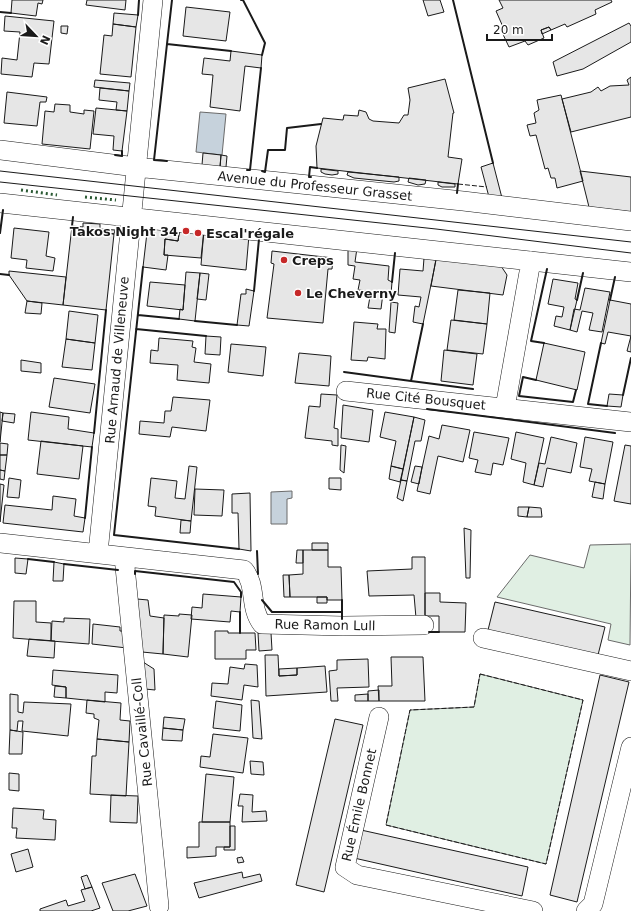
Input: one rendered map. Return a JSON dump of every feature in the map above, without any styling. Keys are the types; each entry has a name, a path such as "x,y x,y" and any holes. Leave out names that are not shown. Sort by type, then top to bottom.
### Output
{"street":[{"name":"Rue Arnaud de Villeneuve","path":"98,553 153,0"},
{"name":"Avenue du Professeur Grasset","path":"0,150 136,168 463,201 631,221"},
{"path":"0,203 631,272"},
{"path":"506,408 531,261"},
{"name":"Rue Cité Bousquet","path":"346,391 631,422"},
{"name":"Rue Ramon Lull","path":"0,543 244,570 250,577 256,616 262,624 343,626 424,625"},
{"name":"Rue Cavaillé-Coll","path":"124,557 159,906"},
{"path":"483,638 631,671"},
{"name":"Rue Émile Bonnet","path":"379,717 345,867 358,875 533,911"},
{"path":"586,911 593,904 631,748"}],"green space":[{"path":"631,544 630,645 608,640 611,624 497,597 530,555 584,568 590,545"},
{"path":"480,674 583,700 546,864 386,825 410,710 474,707"}],"shaded area":[{"path":"200,112 226,114 222,155 196,152"},
{"path":"292,491 292,498 287,499 287,524 271,524 271,492"}],"building":[{"path":"12,0 43,0 42,4 38,3 36,16 11,13"},
{"path":"87,0 126,0 125,10 86,5"},
{"path":"423,0 440,0 444,12 428,16"},
{"path":"499,0 611,0 612,2 595,10 596,14 567,27 565,24 551,30 549,27 541,30 544,38 528,45 525,41 509,47 500,28 503,27 496,11 503,8"},
{"path":"186,7 230,12 226,41 183,36"},
{"path":"114,13 138,15 136,27 113,24"},
{"path":"5,16 54,21 49,64 34,63 32,77 1,74 2,58 17,60 20,32 4,31"},
{"path":"629,23 631,26 631,42 583,69 557,76 553,62"},
{"path":"113,24 136,27 131,77 100,74 104,35 112,36"},
{"path":"61,26 68,26 67,34 61,33"},
{"path":"549,27 551,30 542,34 541,30"},
{"path":"231,51 262,55 261,68 245,66 240,111 210,107 213,75 202,74 204,58 230,61"},
{"path":"631,77 631,117 571,132 562,99 591,92 598,87 601,91 610,86 629,85 627,80"},
{"path":"445,79 454,113 448,157 462,159 458,184 317,168 316,146 323,118 343,120 344,115 358,116 359,110 366,112 369,119 373,121 399,123 404,115 408,115 410,100 408,88"},
{"path":"95,80 130,83 129,91 94,87"},
{"path":"100,88 129,91 127,111 116,110 117,102 99,100"},
{"path":"7,92 47,97 46,102 40,102 37,126 4,123"},
{"path":"561,95 583,181 557,188 555,178 551,178 548,168 545,169 536,135 530,136 527,125 536,123 534,113 539,110 537,100"},
{"path":"55,104 70,105 70,112 84,114 84,110 94,111 90,149 42,144 45,111 54,112"},
{"path":"96,108 127,111 122,151 113,150 114,136 93,134"},
{"path":"203,153 221,155 220,167 202,165"},
{"path":"221,155 227,156 226,167 220,167"},
{"path":"493,163 502,198 489,197 481,167"},
{"path":"321,169 338,171 338,174 325,174 321,172"},
{"path":"580,171 631,177 631,212 589,207"},
{"path":"348,172 399,177 399,181 394,182 354,178 347,175"},
{"path":"409,178 426,180 425,184 418,185 408,182"},
{"path":"438,182 455,184 455,187 442,187 438,185"},
{"path":"83,223 100,224 100,232 114,234 106,310 63,305 72,226 83,227"},
{"path":"148,224 180,227 178,241 165,239 164,255 168,255 166,270 143,267"},
{"path":"180,227 204,230 201,258 164,255 165,239 178,241"},
{"path":"14,228 49,232 46,256 55,258 53,271 26,268 27,260 11,258"},
{"path":"100,229 115,230 114,234 100,232"},
{"path":"204,230 249,235 246,270 201,265"},
{"path":"348,246 357,248 355,262 389,266 388,280 392,282 391,294 383,293 381,309 368,308 371,291 358,290 360,280 353,279 355,266 348,265"},
{"name":"Le Cheverny","path":"272,251 333,258 332,269 328,269 323,323 267,318 274,264 271,263"},
{"path":"424,258 436,260 423,324 413,322 415,306 419,307 421,297 398,295 400,269 423,271"},
{"path":"436,259 499,263 507,275 503,295 431,286"},
{"path":"9,271 66,277 63,305 27,301 9,275"},
{"path":"186,272 200,273 195,321 179,319 180,309 183,310"},
{"path":"200,273 209,274 206,300 197,299"},
{"path":"553,279 578,283 575,299 577,300 570,330 554,326 556,316 562,317 564,307 548,304"},
{"path":"150,282 185,285 183,310 147,306"},
{"path":"585,288 610,292 602,332 589,330 593,313 582,311 577,332 570,330 574,309 580,310"},
{"path":"246,289 254,291 249,326 237,325 241,294 246,294"},
{"path":"458,290 490,293 487,324 454,320"},
{"path":"610,300 631,304 631,336 608,332 605,344 601,343"},
{"path":"27,301 42,303 41,314 25,313"},
{"path":"391,302 398,303 395,333 389,332"},
{"path":"69,311 98,315 95,343 66,339"},
{"path":"451,320 487,324 483,354 447,350"},
{"path":"354,322 378,324 377,329 386,329 385,359 368,357 367,361 351,360"},
{"path":"206,336 221,337 220,355 205,354"},
{"path":"631,336 631,352 627,351"},
{"path":"159,338 193,341 192,347 196,348 194,362 211,364 209,383 177,380 178,365 150,363 151,350 158,351"},
{"path":"66,339 95,343 92,370 62,367"},
{"path":"544,343 585,352 577,390 536,380"},
{"path":"231,344 266,347 263,376 228,372"},
{"path":"444,350 477,354 473,385 441,381"},
{"path":"299,353 331,356 329,386 295,383"},
{"path":"21,360 41,363 41,373 21,371"},
{"path":"54,378 95,384 90,413 49,407"},
{"path":"321,394 337,395 334,428 338,429 338,446 332,445 332,441 305,438 309,406 320,407"},
{"path":"609,394 623,395 621,407 607,406"},
{"path":"173,397 210,400 206,431 172,427 170,437 139,434 140,421 164,423 165,411 171,411"},
{"path":"343,405 373,410 369,442 341,438"},
{"path":"0,412 3,413 0,442"},
{"path":"31,412 69,417 68,429 94,433 92,447 28,440"},
{"path":"385,412 414,417 403,469 391,466 396,441 380,437"},
{"path":"3,413 15,414 14,423 2,421"},
{"path":"414,417 425,420 421,441 415,441 407,481 401,480"},
{"path":"442,425 470,430 463,462 438,456 430,494 417,491 429,436 439,439"},
{"path":"474,432 509,438 503,465 493,463 491,475 475,472 478,460 469,458"},
{"path":"516,432 544,438 534,485 523,482 526,463 511,459"},
{"path":"551,437 577,443 571,473 547,468 543,487 534,485 539,463 545,464"},
{"path":"585,437 613,442 605,484 589,481 592,469 580,467"},
{"path":"41,441 83,446 79,479 37,474"},
{"path":"0,443 8,444 7,455 0,455"},
{"path":"341,445 346,446 344,473 340,470"},
{"path":"625,445 631,446 631,504 614,501"},
{"path":"0,455 7,455 5,471 0,470"},
{"path":"189,466 197,467 191,521 155,516 156,507 148,506 151,478 177,481 175,498 185,499"},
{"path":"391,466 403,469 400,482 389,479"},
{"path":"415,466 422,467 419,484 411,482"},
{"path":"0,470 5,471 4,480 0,479"},
{"path":"9,478 21,480 19,498 7,497"},
{"path":"329,478 341,478 341,490 329,489"},
{"path":"401,480 407,481 403,501 397,498"},
{"path":"595,482 605,484 603,499 592,497"},
{"path":"0,484 4,485 0,522"},
{"path":"195,489 224,490 222,516 194,515"},
{"path":"250,493 251,551 239,549 238,513 232,513 232,494"},
{"path":"53,496 76,499 74,516 85,518 83,532 3,523 5,505 52,510"},
{"path":"518,507 529,507 527,517 518,516"},
{"path":"529,507 541,508 542,517 527,517"},
{"path":"181,520 191,521 190,533 180,533"},
{"path":"464,528 471,530 470,578 466,578"},
{"path":"312,543 328,543 328,550 312,550"},
{"path":"297,550 303,550 303,563 296,563"},
{"path":"303,550 328,550 328,567 341,567 342,600 327,600 327,597 290,597 289,575 303,574"},
{"path":"412,557 425,557 425,619 416,618 414,595 369,596 367,571 412,569"},
{"path":"15,558 28,559 26,574 15,573"},
{"path":"54,562 64,564 63,581 53,581"},
{"path":"283,575 289,575 290,597 284,597"},
{"path":"425,593 440,593 440,602 466,603 465,632 439,632 439,616 425,616"},
{"path":"203,594 241,597 240,612 231,611 230,622 191,619 192,607 202,608"},
{"path":"317,597 327,597 327,603 317,603"},
{"path":"137,599 148,600 150,616 164,618 163,654 142,652"},
{"path":"14,601 36,601 36,622 51,623 51,641 13,638"},
{"path":"495,602 605,627 598,655 488,630"},
{"path":"179,614 192,615 188,657 163,654 164,615 179,616"},
{"path":"64,618 90,619 89,644 51,641 52,621 64,622"},
{"path":"93,624 120,627 120,631 126,631 127,648 92,644"},
{"path":"215,631 228,631 228,633 255,633 256,650 246,650 246,659 215,659"},
{"path":"258,633 271,633 272,650 259,651"},
{"path":"29,639 55,641 54,658 27,656"},
{"path":"265,655 278,655 279,676 297,675 297,668 325,666 327,692 266,696"},
{"path":"391,657 423,657 425,701 379,701 378,686 392,686"},
{"path":"368,659 369,687 337,688 338,701 331,701 329,671 337,670 337,660"},
{"path":"143,662 154,669 155,690 145,689"},
{"path":"245,664 257,665 258,687 244,685 242,700 211,696 212,683 228,684 230,667 244,669"},
{"path":"297,668 297,675 279,676 279,669"},
{"path":"53,670 118,675 117,693 105,692 105,702 66,698 66,687 52,685"},
{"path":"600,675 629,682 577,902 550,895"},
{"path":"55,686 66,687 66,698 54,697"},
{"path":"379,690 379,701 368,701 368,691"},
{"path":"10,694 18,695 18,712 23,713 24,702 71,704 68,736 22,731 23,721 18,721 17,731 10,730"},
{"path":"368,694 368,701 355,701 355,695"},
{"path":"87,700 121,703 120,720 130,721 129,742 97,739 99,720 94,718 94,714 86,713"},
{"path":"251,700 259,701 262,739 253,738"},
{"path":"216,701 242,705 240,731 213,728"},
{"path":"164,717 185,719 183,730 163,728"},
{"path":"335,719 363,725 324,892 296,885"},
{"path":"163,728 183,730 182,741 162,740"},
{"path":"10,730 23,732 22,754 9,754"},
{"path":"213,734 248,738 243,773 200,767 201,756 210,757"},
{"path":"97,739 129,742 126,796 90,794 92,756 96,756"},
{"path":"250,761 263,762 264,775 251,774"},
{"path":"9,773 19,774 19,791 9,790"},
{"path":"206,774 234,777 230,822 202,822"},
{"path":"240,794 253,795 252,812 266,811 267,821 242,822 243,806 238,806"},
{"path":"111,795 138,796 137,823 110,822"},
{"path":"13,808 44,810 43,819 56,820 55,840 16,838 17,828 12,828"},
{"path":"199,822 230,822 230,847 216,847 216,856 187,858 187,847 199,847"},
{"path":"230,826 235,826 235,850 224,850 224,847 230,847"},
{"path":"361,830 528,867 522,896 354,858"},
{"path":"28,849 33,867 16,872 11,854"},
{"path":"242,857 244,862 238,863 237,858"},
{"path":"242,872 243,878 260,874 262,881 199,898 194,883"},
{"path":"135,874 147,906 128,911 113,911 102,883"},
{"path":"87,875 92,887 85,889 81,877"},
{"path":"92,887 100,908 91,911 40,911 40,909 66,900 68,906 85,901 81,890"}],"tram line":[{"path":"0,171 631,242"},
{"path":"0,182 436,229 631,253"}],"hedge":[{"path":"21,190 57,195"},
{"path":"85,197 116,200"}],"fence":[{"path":"458,184 487,187"},
{"path":"480,674 583,700 546,864 386,825 410,710 474,707 480,674"}],"wall":[{"path":"138,15 139,0"},
{"path":"167,44 172,0"},
{"path":"241,0 243,0 265,43 262,55"},
{"path":"453,0 493,163"},
{"path":"0,12 11,13"},
{"path":"167,161 154,160 167,44 231,51"},
{"path":"247,170 250,170 261,68"},
{"path":"262,171 265,172 268,150 285,150 287,128 321,124"},
{"path":"115,155 122,156 122,151"},
{"path":"311,177 309,177 310,167 317,168"},
{"path":"457,193 458,184"},
{"path":"0,233 3,210"},
{"path":"72,226 73,217"},
{"path":"254,291 259,239"},
{"path":"392,282 395,253"},
{"path":"143,267 114,535 239,549"},
{"path":"544,343 531,341 547,269"},
{"path":"577,300 583,273"},
{"path":"0,274 9,275"},
{"path":"610,300 615,277"},
{"path":"94,433 106,310"},
{"path":"138,315 179,319"},
{"path":"195,321 237,325"},
{"path":"423,324 411,381 473,389"},
{"path":"136,329 206,336"},
{"path":"601,343 588,404 607,406"},
{"path":"623,395 631,358"},
{"path":"344,372 411,381"},
{"path":"536,380 523,377 519,396 573,402 576,390"},
{"path":"427,409 615,433"},
{"path":"85,518 92,447"},
{"path":"257,551 258,574"},
{"path":"28,559 54,562"},
{"path":"64,564 118,570"},
{"path":"135,574 135,571 234,582 241,592 241,597"},
{"path":"262,600 272,612 342,612"},
{"path":"342,600 342,619"},
{"path":"240,612 240,633"},
{"path":"429,632 439,632"}],"place":[{"name":"Takos Night 34","path":"186,231"},
{"name":"Escal'régale","path":"198,233"},
{"name":"Creps","path":"284,260"},
{"name":"Le Cheverny","path":"298,293"}]}
